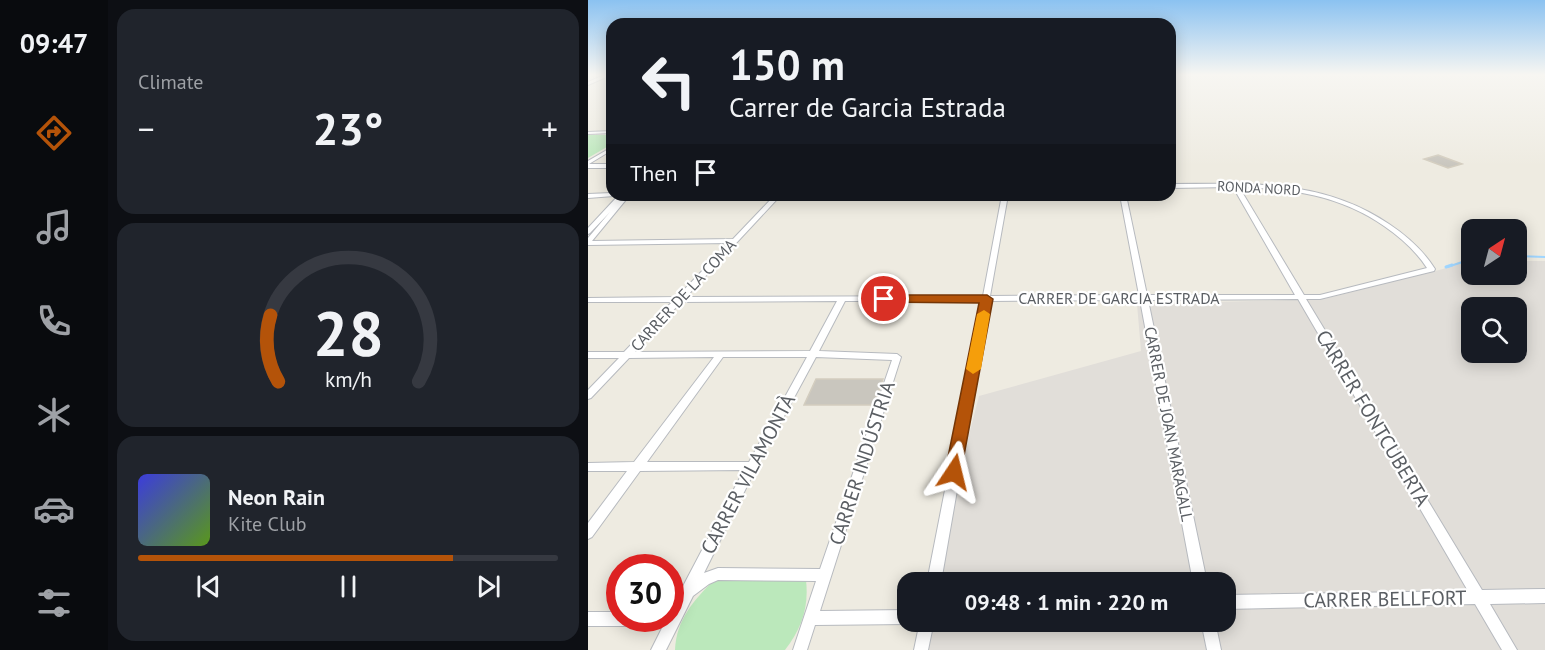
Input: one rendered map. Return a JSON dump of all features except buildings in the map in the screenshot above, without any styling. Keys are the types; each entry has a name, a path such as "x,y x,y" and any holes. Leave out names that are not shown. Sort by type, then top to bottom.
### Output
{"street":[{"path":"588,133 606,132"},
{"path":"588,164 606,152"},
{"path":"588,164 606,166"},
{"name":"RONDA NORD","path":"1176,187 1236,187 1317,195 1350,206 1370,216 1431,269"},
{"name":"CARRER FONTCUBERTA","path":"1236,187 1510,650"},
{"path":"588,196 606,196"},
{"path":"588,204 600,196"},
{"path":"588,232 615,201"},
{"path":"588,242 616,201"},
{"name":"CARRER DE LA COMA","path":"588,396 772,201"},
{"path":"936,572 1004,201"},
{"name":"CARRER DE JOAN MARAGALL","path":"1124,201 1198,572"},
{"path":"588,242 734,241"},
{"name":"CARRER DE GARCIA ESTRADA","path":"588,300 1320,297 1431,269"},
{"name":"CARRER VILAMONTÀ","path":"684,598 752,466 842,300"},
{"path":"588,355 812,354"},
{"name":"CARRER INDÚSTRIA","path":"800,650 897,357 812,354"},
{"path":"588,533 720,355"},
{"path":"588,467 752,466"},
{"path":"688,591 705,579 718,574 825,575"},
{"name":"CARRER BELLFORT","path":"1236,602 1545,596"},
{"path":"811,618 897,617"},
{"path":"588,619 606,619"},
{"name":"CARRER VILAMONTÀ","path":"658,650 667,632"},
{"path":"921,650 925,632"},
{"path":"1210,632 1214,650"}],"shaded area":[{"path":"1461,261 1461,285 1527,285 1527,261 1545,261 1545,650 920,650 923,632 1236,632 1236,572 934,572 957,442 970,431 979,396 1141,351 1137,304 1324,299 1443,269"}],"green space":[{"path":"588,135 606,135 606,148 588,158"},
{"path":"714,580 806,580 807,590 803,617 796,634 785,650 675,650 678,632 684,632 684,618 687,611"}],"waterway":[{"path":"1527,256 1545,257"},
{"path":"1447,267 1461,263"},
{"path":"1446,267 1452,265"}],"slow traffic":[{"path":"973,369 984,314"}],"route":[{"path":"884,299 987,299 954,472"}]}
